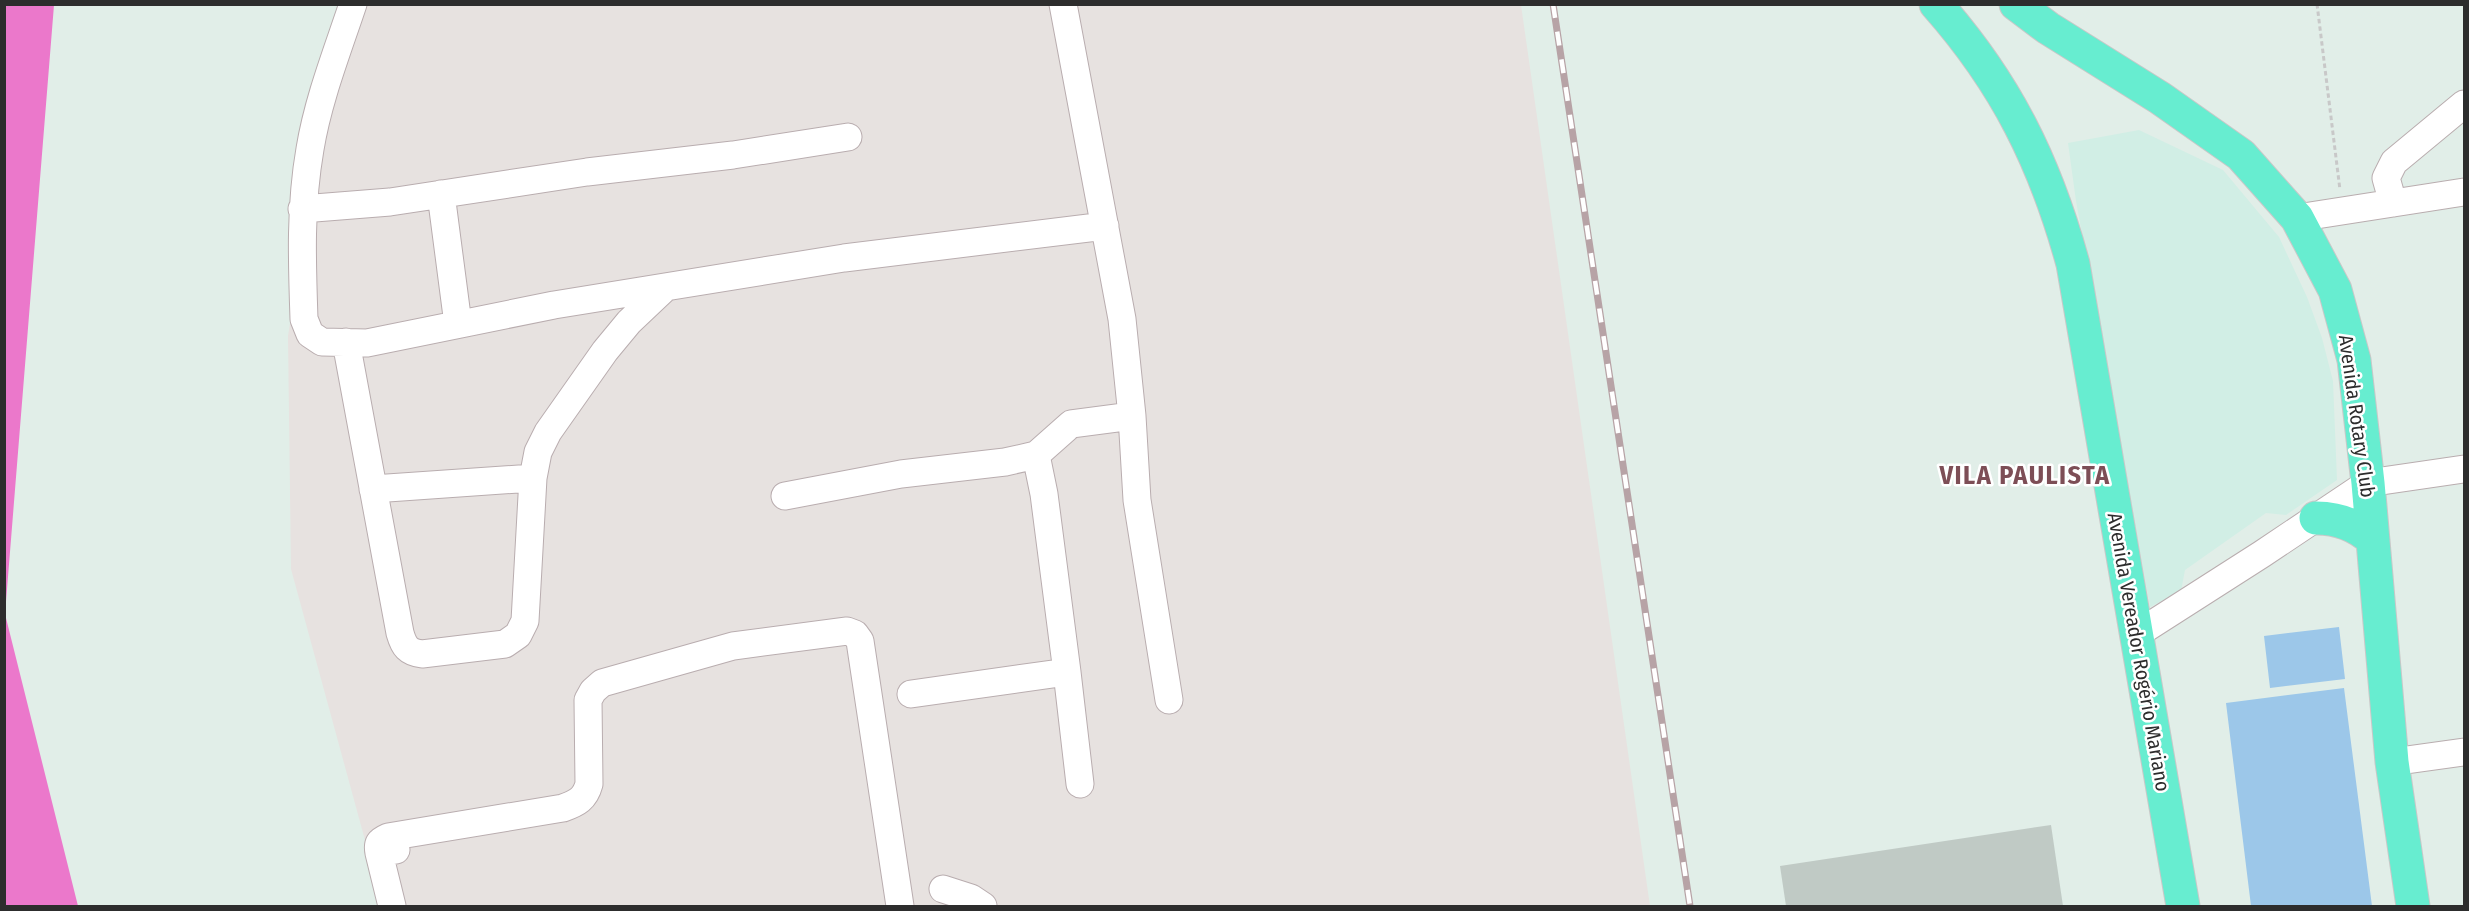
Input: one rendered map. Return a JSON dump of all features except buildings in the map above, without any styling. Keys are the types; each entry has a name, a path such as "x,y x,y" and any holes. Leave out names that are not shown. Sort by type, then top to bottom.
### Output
{"main road":[{"name":"Avenida Vereador Rogério Mariano","path":"1936,4 1962,33 2010,104 2039,161 2059,212 2073,264 2183,906"},
{"name":"Avenida Rotary Club","path":"2016,4 2048,28 2160,99 2241,155 2297,218 2335,290 2354,360 2368,483 2392,762 2413,906"},
{"path":"2316,518 2343,521 2363,531 2373,540"}],"street":[{"path":"353,4 319,104 302,209 304,319 310,334 322,342 367,343 554,305 844,258 1105,226"},
{"path":"1063,4 1122,319 1132,416 1137,500 1169,700"},
{"path":"2392,203 2386,178 2394,162 2464,104"},
{"path":"302,209 390,202 587,172 733,155 848,137"},
{"path":"2297,218 2464,192"},
{"path":"441,194 458,324"},
{"path":"346,342 404,646 410,652 422,654 505,644 518,635 525,621 533,478 538,452 548,432 579,385 629,322 666,287"},
{"path":"785,496 902,474 1005,462 1036,455 1071,424 1132,416"},
{"path":"1036,455 1044,494 1080,784"},
{"path":"2137,634 2368,483 2464,469"},
{"path":"373,489 533,478"},
{"path":"392,906 377,845 380,840 563,808 579,802 586,794 589,784 588,700 592,691 602,683 733,646 847,631 855,634 860,641 900,906"},
{"path":"911,693 1067,672"},
{"path":"2392,762 2464,752"},
{"path":"379,853 412,847"},
{"path":"943,889 971,898 983,906"}],"path":[{"path":"2317,4 2343,210"}],"shaded area":[{"path":"5,4 54,5 5,614"},
{"path":"341,5 1521,5 1650,906 383,906 291,569 288,336"},
{"path":"2139,130 2223,170 2279,237 2307,297 2322,338 2333,381 2337,480 2286,515 2266,513 2185,570 2181,591 2150,607 2076,201 2068,143"},
{"path":"5,614 78,906 5,906"},
{"path":"2339,627 2345,679 2270,688 2264,636"},
{"path":"2344,688 2372,906 2251,906 2226,703"}],"railway":[{"path":"1553,4 1690,906"}],"district":[{"name":"VILA PAULISTA","path":"2025,475"}]}
